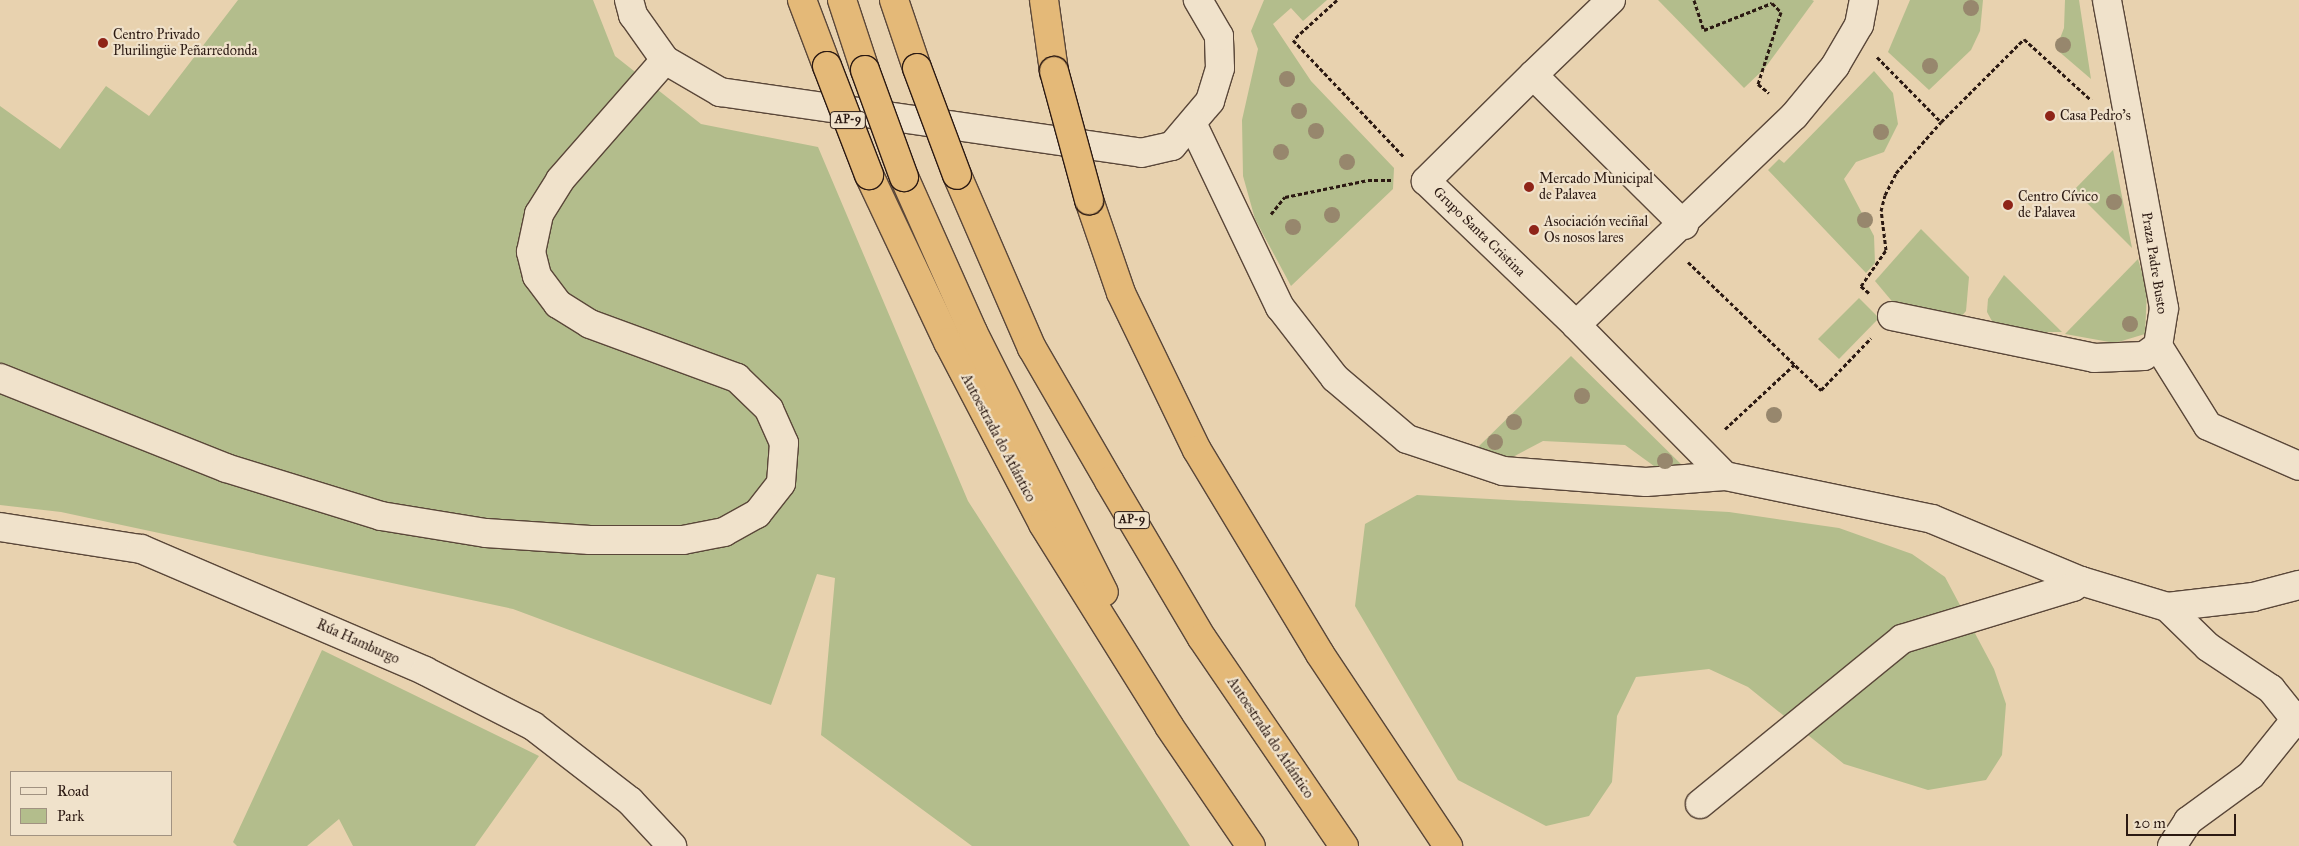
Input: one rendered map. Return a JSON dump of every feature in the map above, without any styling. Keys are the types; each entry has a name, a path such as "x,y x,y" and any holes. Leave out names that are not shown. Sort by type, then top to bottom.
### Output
{"highway":[{"name":"Autoestrada do Atlántico","path":"802,0 869,175 948,342 1043,524 1169,726 1251,846"},
{"path":"842,0 904,177 969,324 1169,726"},
{"name":"Autoestrada do Atlántico","path":"894,0 917,68 957,174 1032,348 1202,638 1344,846"},
{"path":"1044,0 1054,71 1088,200 1121,293 1197,450 1320,654 1448,846"}],"street":[{"path":"629,0 633,15 665,60 720,92 1141,153 1172,146 1193,125 1210,101 1220,68 1219,36 1198,0"},
{"name":"Grupo Santa Cristina","path":"1611,0 1426,181 1576,325 1699,454 1725,476"},
{"path":"1576,325 1675,233 1794,116 1835,66 1859,25 1864,0"},
{"name":"Praza Padre Busto","path":"2107,0 2164,308 2158,346"},
{"path":"0,378 226,468 381,516 486,533 590,540 684,540 724,532 758,514 781,483 784,443 769,409 737,378 590,324 558,304 537,276 531,252 539,214 560,180 665,60"},
{"path":"1533,75 1675,233"},
{"path":"1193,125 1280,307 1335,378 1407,439 1503,471 1646,482 1725,476 1932,519 2081,581 2166,607 2253,597 2299,585"},
{"path":"1892,316 2094,358 2144,356 2158,346 2208,426 2231,438 2299,466"},
{"name":"Rúa Hamburgo","path":"0,527 141,549 425,671 533,726 630,801 672,846"},
{"path":"1700,804 1902,639 2073,588 2081,581"},
{"path":"2166,607 2208,647 2271,690 2298,720 2251,775 2188,821 2172,846"}],"path":[{"path":"1337,0 1293,40 1426,181"},
{"path":"1694,0 1704,30 1772,3 1781,12 1758,84 1794,116"},
{"path":"1675,233 1821,390 1892,316 1862,286 1886,250 1881,211 1885,195 1896,173 1941,122 2024,39 2097,106"},
{"path":"1869,64 1876,56 1941,122"},
{"path":"1249,239 1285,197 1368,180 1426,181"},
{"path":"1699,454 1795,364"}],"green space":[{"path":"238,0 593,0 615,56 701,124 818,147 968,501 1190,846 972,846 821,735 835,578 817,574 771,705 513,609 61,512 0,505 0,106 60,149 106,86 149,116"},
{"path":"1264,0 1327,0 1303,21 1291,8 1273,24 1311,81 1394,168 1393,189 1291,286 1255,219 1243,176 1242,120 1258,49 1251,31"},
{"path":"1658,0 1814,1 1765,68 1744,88"},
{"path":"1910,0 1983,0 1980,31 1971,50 1929,90 1888,52"},
{"path":"2065,0 2079,0 2091,79 2056,49 2064,28"},
{"path":"1874,71 1893,93 1898,124 1884,152 1856,162 1844,179 1874,236 1875,263 1866,273 1768,170 1779,159 1784,163"},
{"path":"2113,150 2132,248 2074,190"},
{"path":"1921,229 1969,277 1966,311 1960,318 1901,312 1875,281"},
{"path":"2138,259 2147,290 2145,334 2115,343 2065,334"},
{"path":"2004,275 2062,332 2019,332 1993,323 1987,312 1988,299"},
{"path":"1859,298 1879,318 1839,359 1818,339"},
{"path":"1571,356 1686,469 1665,474 1625,445 1543,441 1509,459 1477,448"},
{"path":"1417,495 1729,512 1839,528 1912,554 1945,577 1994,669 2006,704 2002,755 1986,780 1928,790 1844,764 1748,687 1709,669 1636,677 1617,716 1612,782 1589,816 1546,826 1458,780 1355,606 1365,524"},
{"path":"322,650 539,756 475,846 353,846 339,819 307,846 237,846 233,842"}],"place":[{"name":"Centro Privado Plurilingüe Peñarredonda","path":"103,43"},
{"name":"Casa Pedro's","path":"2050,116"},
{"name":"Mercado Municipal de Palavea","path":"1529,187"},
{"name":"Centro Cívico de Palavea","path":"2008,205"},
{"name":"Asociación veciñal Os nosos lares","path":"1534,230"}]}
